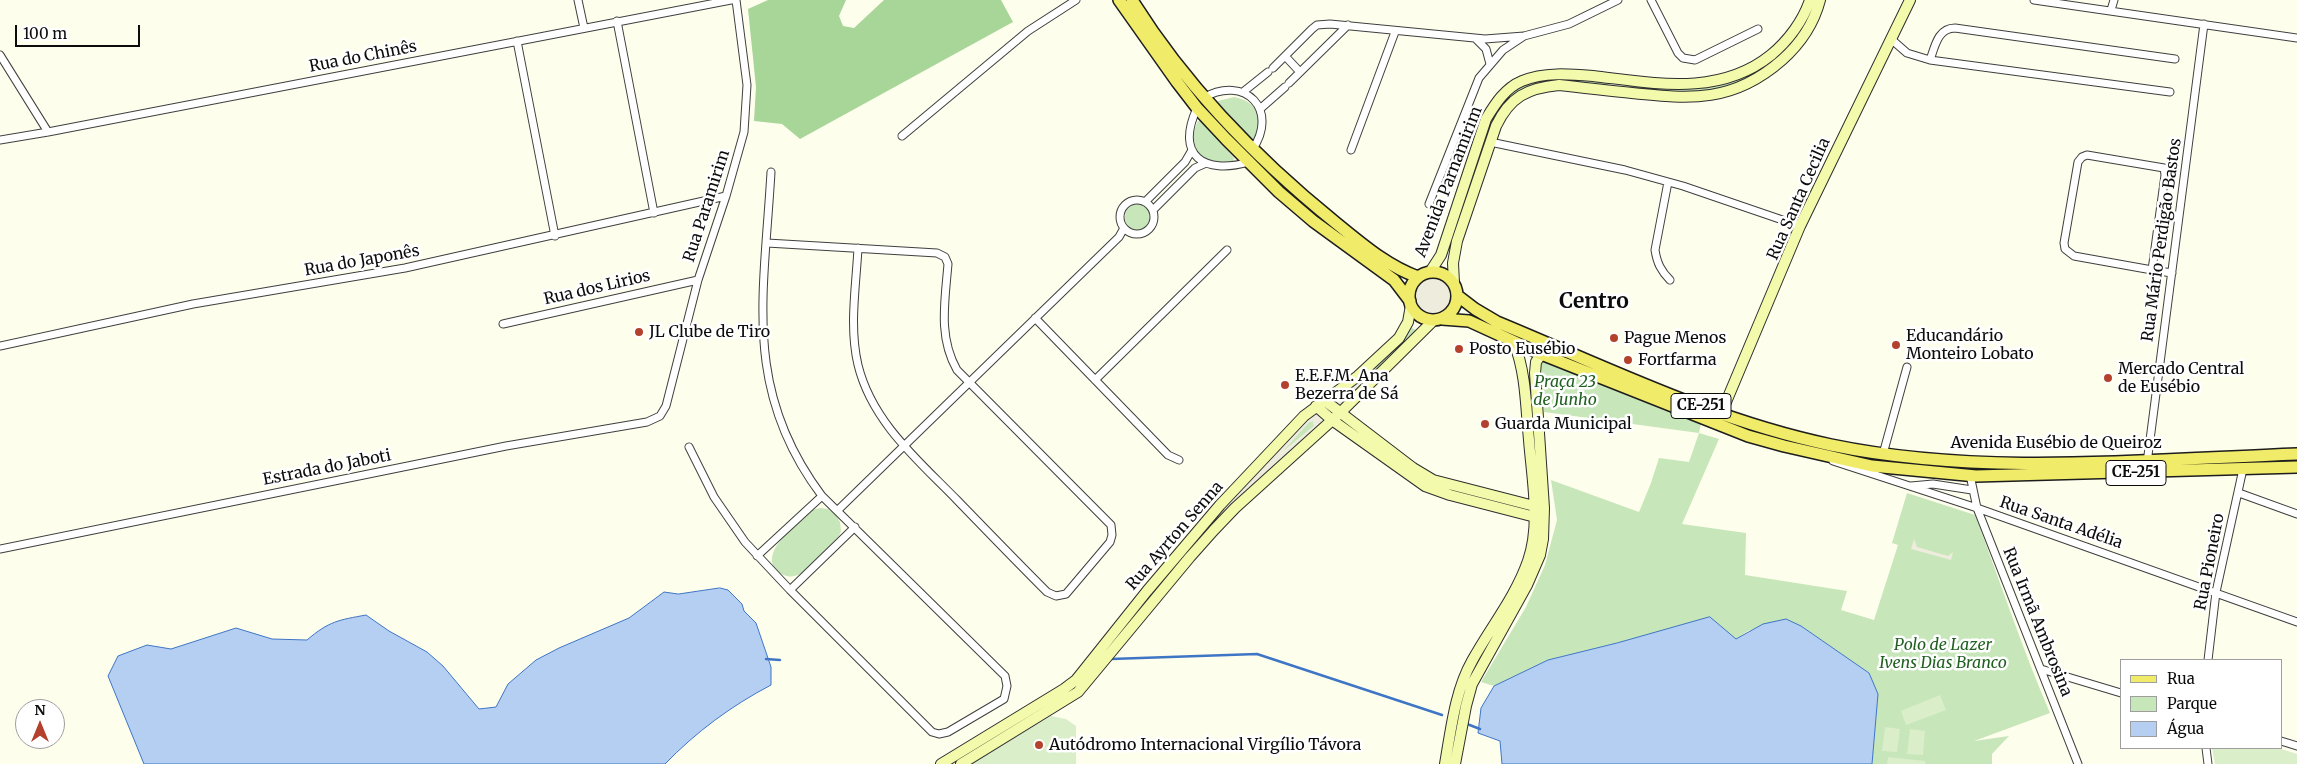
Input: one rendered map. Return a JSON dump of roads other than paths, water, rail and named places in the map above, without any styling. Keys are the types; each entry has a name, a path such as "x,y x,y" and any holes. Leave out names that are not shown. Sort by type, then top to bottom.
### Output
{"main road":[{"path":"1119,0 1153,51 1197,108 1279,192 1313,221 1394,280 1410,303"},
{"path":"1132,0 1179,68 1252,150 1312,204 1363,245 1395,268 1418,277"},
{"path":"1410,303 1410,288 1418,277 1430,272 1444,274 1454,283 1458,296 1454,310 1438,319"},
{"name":"Avenida Eusébio de Queiroz","path":"1458,296 1497,322 1721,414 1789,435 1832,445 1883,454 1945,460 1972,469 2146,472 2297,467"},
{"name":"CE-251","path":"1410,303 1420,316 1438,319"},
{"name":"Avenida Eusébio de Queiroz","path":"1438,319 1468,321 1514,343 1714,423 1784,446 1872,466 1940,473 1972,469 2297,454"},
{"path":"1940,473 1949,469 1945,460"}],"street":[{"path":"578,0 584,28"},
{"name":"Rua do Chinês","path":"0,140 731,0"},
{"name":"Rua Paramirim","path":"660,416 666,406 698,280 726,196 744,132 747,100 746,68 736,0"},
{"path":"902,136 1028,31 1076,0"},
{"path":"1243,92 1271,70 1317,25 1348,25 1395,32 1476,38 1524,36 1569,24 1618,0"},
{"path":"1651,0 1678,53 1688,60 1695,60 1758,29"},
{"name":"Avenida Parnamirim","path":"1430,272 1441,256 1486,119 1494,106 1510,89 1521,82 1549,74 1575,74 1691,85 1729,78 1743,73 1764,61 1784,43 1800,21 1810,0"},
{"name":"Avenida Parnamirim","path":"1454,283 1455,251 1490,142 1502,113 1512,101 1540,87 1559,86 1683,98 1710,96 1751,82 1773,68 1791,52 1816,16 1820,0"},
{"name":"Rua Santa Cecilia","path":"1721,414 1800,226 1910,0"},
{"path":"2034,0 2297,38"},
{"path":"2111,10 2114,0"},
{"path":"617,22 654,214"},
{"path":"1330,24 1336,31 1335,38"},
{"name":"Rua Mário Perdigão Bastos","path":"2146,472 2204,24"},
{"path":"1260,109 1348,25"},
{"path":"1930,60 1941,33 1948,28 2175,59"},
{"path":"1351,150 1395,32"},
{"path":"1429,204 1479,78 1503,50 1524,36"},
{"path":"1476,38 1486,49 1490,64"},
{"path":"1891,39 1907,53 1930,60 2170,92"},
{"path":"517,41 555,236"},
{"path":"0,55 48,132"},
{"path":"1285,56 1300,72"},
{"path":"1617,91 1618,79"},
{"path":"1204,98 1216,91 1230,89 1243,92 1253,99 1260,109 1264,124 1261,138 1252,150"},
{"path":"1197,108 1191,126 1192,150 1198,160 1215,167 1249,162"},
{"path":"1490,142 1570,157 1668,182 1800,226"},
{"path":"1145,202 1188,158 1192,150"},
{"path":"2152,270 2165,175 2164,168 2088,155 2082,157 2077,171 2064,242 2065,249 2074,256 2152,270 2172,272"},
{"path":"1153,210 1195,168 1204,164"},
{"path":"1176,171 1183,179"},
{"path":"689,447 724,513 757,556 932,732 939,734 948,732 1004,699 1007,686 1004,676 822,496 793,452 779,420 769,387 763,337 771,172"},
{"path":"1668,182 1655,250 1656,260 1661,271 1670,280"},
{"path":"1461,195 1472,198"},
{"name":"Rua do Japonês","path":"0,346 193,304 405,268 654,214 726,196"},
{"path":"1133,200 1145,202 1153,210 1154,220 1149,230 1134,234 1124,228 1120,218 1124,207 1133,200"},
{"path":"838,510 1119,237 1124,228"},
{"path":"767,242 937,253 945,257 948,264 944,326 946,344 957,370 1111,525 1112,535 1110,542 1069,591 1060,596 1047,592 904,446 887,426 873,403 858,364 853,321 858,248"},
{"path":"1095,380 1227,250"},
{"name":"Rua dos Lirios","path":"503,324 698,280"},
{"name":"Rua Ayrton Senna","path":"941,764 1068,686 1083,671 1220,505 1320,403 1358,376 1399,338 1408,322 1410,303"},
{"path":"1035,318 1168,455 1179,460"},
{"name":"Rua Ayrton Senna","path":"961,764 1078,692 1190,557 1235,508 1336,417 1438,319"},
{"path":"1514,343 1521,366 1539,507"},
{"path":"1455,764 1472,684 1535,569 1543,539 1539,518 1535,372 1536,362 1541,354"},
{"path":"1883,454 1907,367"},
{"path":"1320,403 1425,486 1539,518"},
{"name":"Estrada do Jaboti","path":"0,549 496,448 646,422 660,416"},
{"path":"1336,417 1433,480 1539,507"},
{"name":"Rua Santa Adélia","path":"1814,454 1848,468 1976,508 2297,622"},
{"name":"Rua Irmã Ambrosina","path":"1972,469 1972,490 1976,508 2078,764"},
{"name":"Rua Pioneiro","path":"2208,659 2216,592 2243,469"},
{"path":"1909,486 1933,484 1972,490"},
{"path":"2238,493 2297,514"},
{"path":"757,556 822,496"},
{"path":"1445,764 1455,713 1467,671 1520,580 1531,552 1539,518"},
{"path":"790,590 855,527"},
{"path":"2041,669 2120,693"},
{"path":"1078,692 1083,671"},
{"path":"1068,686 1072,686 1078,692"},
{"path":"2282,741 2297,746"},
{"path":"2206,749 2208,764"}],"water":[{"path":"720,588 728,590 742,604 744,611 756,623 771,667 771,685 715,720 665,764 144,764 108,676 118,656 147,645 171,649 236,628 272,639 307,640 335,622 366,615 389,631 427,652 443,666 479,709 496,707 508,684 536,660 629,618 664,592 678,594"},
{"path":"1710,617 1736,639 1763,624 1786,619 1801,626 1869,673 1878,694 1872,764 1502,764 1500,741 1478,733 1481,708 1494,686 1548,660"}],"waterway":[{"path":"1111,659 1257,654 1442,715"},
{"path":"766,659 780,660"},
{"path":"1467,724 1480,729"}],"place":[{"name":"JL Clube de Tiro","path":"639,332"},
{"name":"Pague Menos","path":"1614,338"},
{"name":"Educandário Monteiro Lobato","path":"1896,345"},
{"name":"Posto Eusébio","path":"1459,349"},
{"name":"Fortfarma","path":"1628,360"},
{"name":"Mercado Central de Eusébio","path":"2108,378"},
{"name":"E.E.F.M. Ana Bezerra de Sá","path":"1285,385"},
{"name":"Guarda Municipal","path":"1485,424"},
{"name":"Autódromo Internacional Virgílio Távora","path":"1039,745"}],"district":[{"name":"Centro","path":"1594,302"}],"park label":[{"name":"Praça 23 de Junho","path":"1565,391"},
{"name":"Polo de Lazer Ivens Dias Branco","path":"1943,654"}]}
